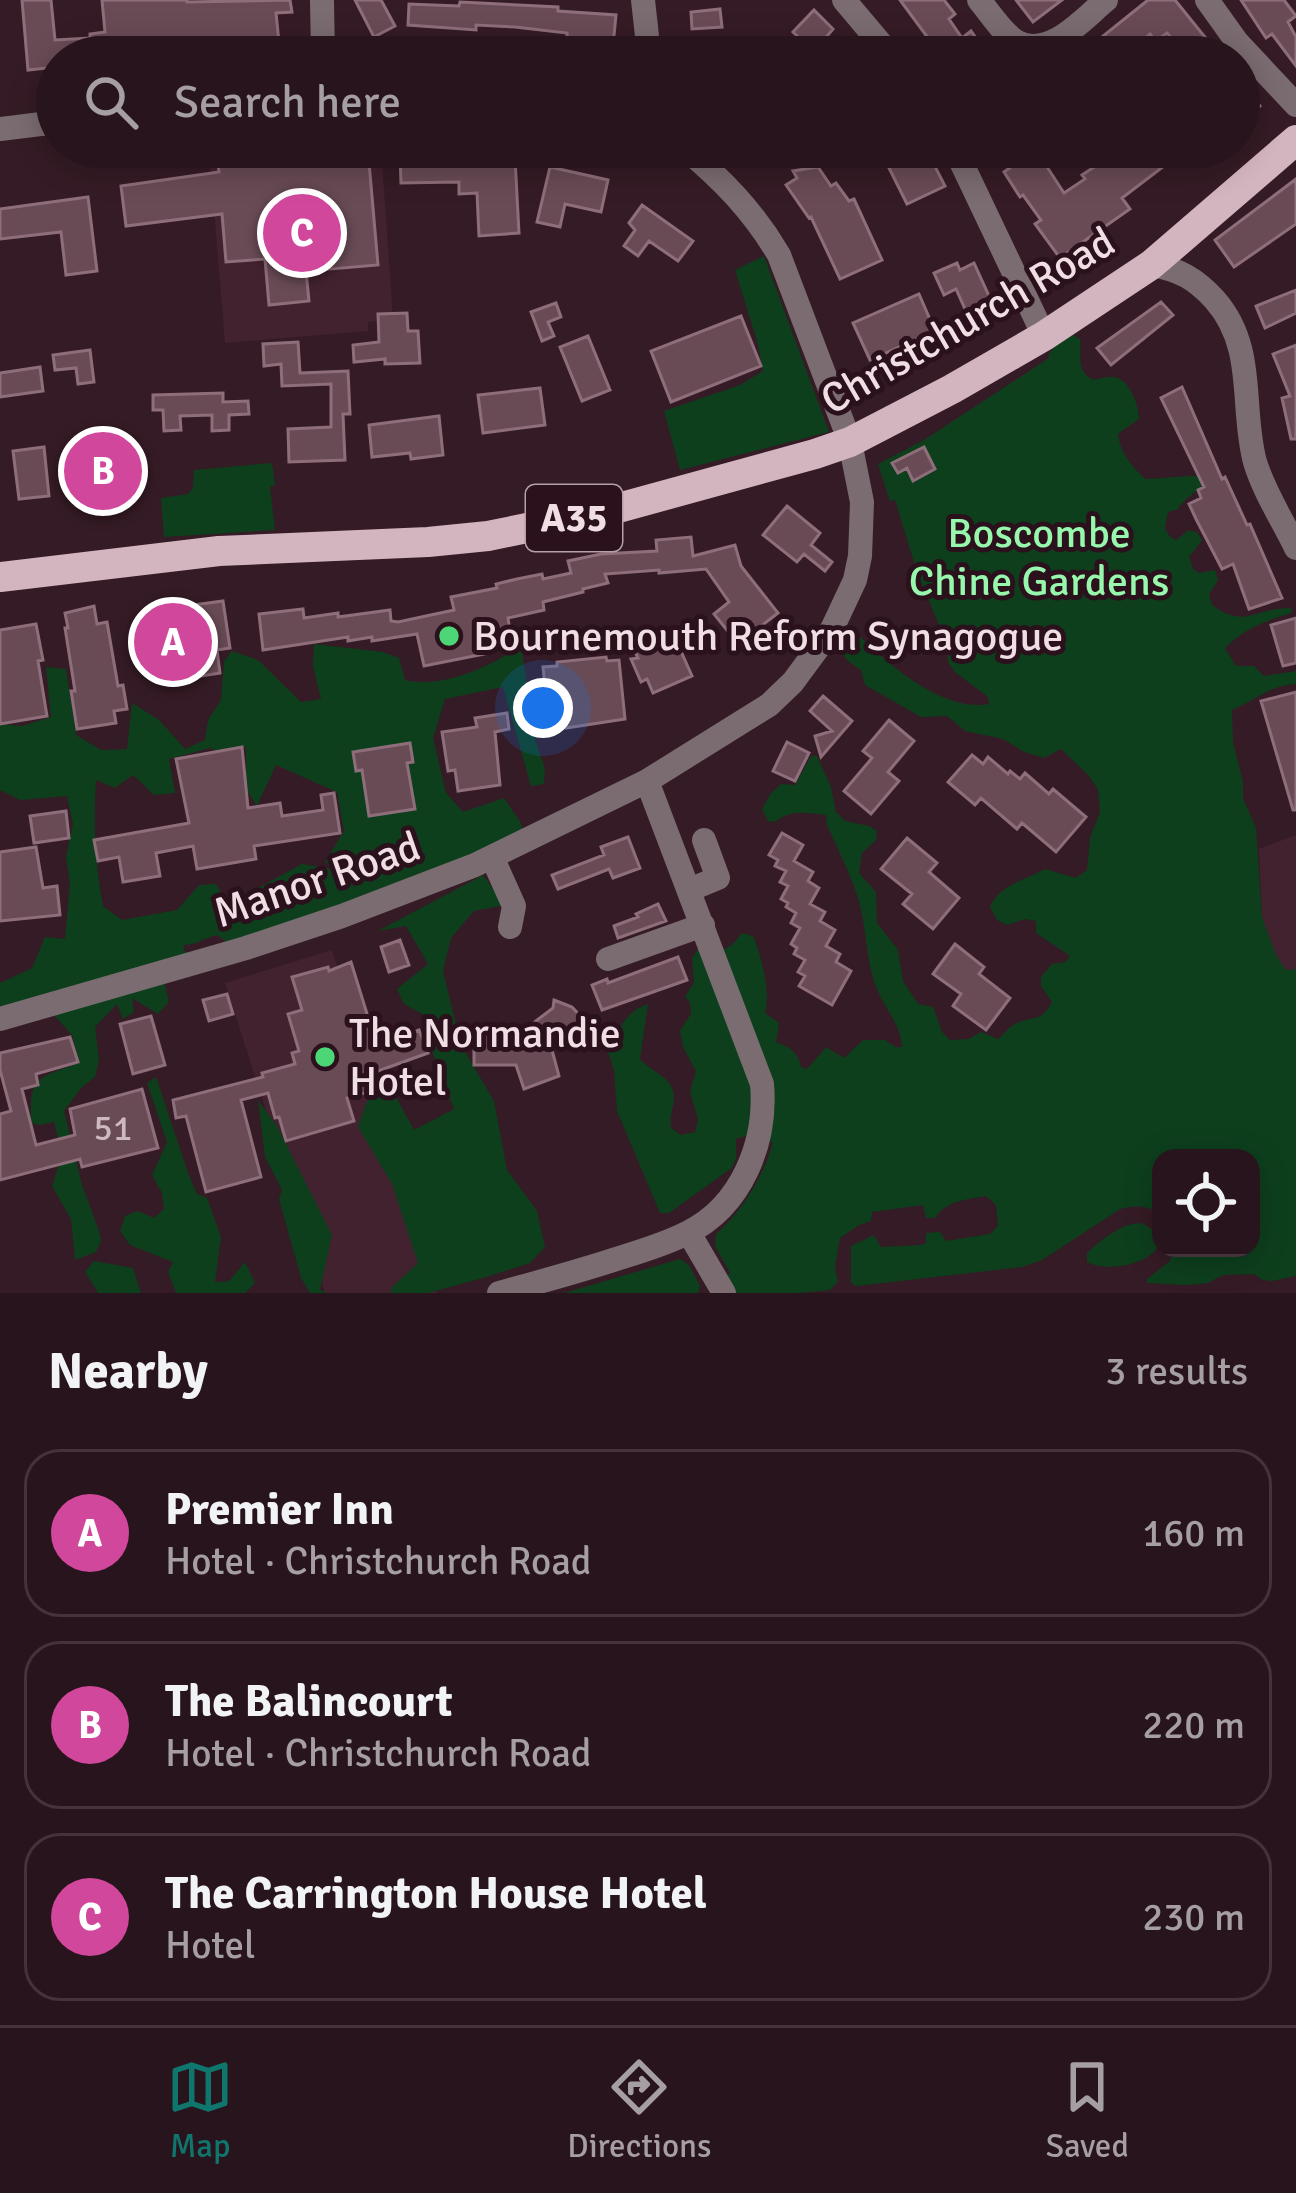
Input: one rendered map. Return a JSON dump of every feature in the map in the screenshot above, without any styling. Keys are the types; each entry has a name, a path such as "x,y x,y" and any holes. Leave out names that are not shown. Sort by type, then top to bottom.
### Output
{"main road":[{"name":"Christchurch Road","path":"0,577 219,551 488,536 600,513 815,454 850,442 1044,336 1151,265 1296,140"}],"street":[{"path":"322,0 323,36"},
{"path":"643,0 647,36"},
{"path":"844,0 874,36"},
{"path":"979,0 1010,36"},
{"path":"1060,36 1106,0"},
{"path":"1207,0 1233,36"},
{"path":"1260,67 1296,105"},
{"path":"0,129 36,125"},
{"name":"Manor Road","path":"0,1019 246,948 342,916 492,856 647,781 769,705 793,682 832,629 855,580 862,502 850,442 779,255 740,199 706,168"},
{"path":"964,168 1044,336"},
{"path":"1151,265 1173,268 1197,281 1238,335 1256,466 1296,548"},
{"path":"500,1293 650,1248 710,1220 746,1173 760,1138 762,1084 647,781"},
{"path":"689,890 718,878 704,840"},
{"path":"492,856 514,906 510,927"},
{"path":"608,959 703,925"},
{"path":"689,1232 724,1293"}],"shaded area":[{"path":"211,168 382,168 393,319 368,322 368,331 225,343"},
{"path":"1296,835 1296,1029 1262,917 1259,849"},
{"path":"332,950 437,1293 325,1293 225,983"}],"green space":[{"path":"764,256 829,432 680,470 664,411 740,385 763,371 735,270"},
{"name":"Boscombe Chine Gardens","path":"1073,335 1080,339 1080,362 1087,376 1125,383 1139,419 1118,434 1119,441 1145,479 1208,477 1178,509 1168,512 1165,528 1176,540 1189,530 1198,533 1202,540 1189,557 1199,573 1215,570 1218,580 1209,594 1212,605 1243,617 1291,608 1292,613 1256,626 1225,648 1236,666 1254,666 1264,676 1296,671 1296,684 1270,690 1232,710 1243,798 1256,828 1262,917 1276,955 1286,970 1296,969 1296,1276 1272,1281 1254,1274 1223,1275 1208,1283 1147,1283 1171,1257 1260,1257 1260,1149 1152,1149 1152,1210 1120,1209 1042,1260 1022,1267 851,1283 851,1246 874,1235 881,1247 921,1245 926,1243 926,1233 940,1232 946,1241 990,1234 998,1226 996,1205 986,1196 951,1204 935,1218 926,1218 923,1205 872,1212 871,1221 840,1238 835,1267 838,1282 830,1290 735,1293 724,1278 730,1273 715,1246 716,1234 751,1192 773,1142 745,1136 736,1139 732,1168 669,1213 660,1213 617,1111 608,1052 623,1023 648,1004 640,1059 670,1084 674,1097 671,1128 681,1135 695,1132 698,1120 690,1091 696,1071 680,1030 691,1014 685,997 694,982 692,958 702,943 720,952 742,933 753,936 766,985 765,1013 779,1023 776,1042 793,1051 801,1067 807,1069 826,1047 844,1058 863,1040 885,1040 902,1047 876,987 860,906 826,815 799,813 768,821 762,809 771,793 781,784 795,785 811,756 817,756 836,812 845,821 877,831 876,840 862,853 859,873 876,892 877,923 898,950 903,981 918,1004 933,1007 950,1040 969,1039 981,1032 998,1039 1018,1022 1039,1017 1052,1002 1041,986 1041,977 1052,964 1070,956 1036,933 1036,921 1007,925 997,920 990,907 1006,888 1045,869 1076,878 1087,870 1090,838 1100,812 1098,790 1089,776 1061,749 1044,758 1003,739 965,731 947,716 921,717 865,685 861,670 843,653 858,635 935,694 971,705 989,704 988,697 948,662 948,647 878,464 924,440 1049,358 1055,346"},
{"path":"272,463 275,530 164,537 161,498 188,494 194,470"},
{"path":"314,644 383,652 399,658 405,680 435,681 481,668 521,645 544,784 531,786 503,687 445,699 433,738 446,793 463,812 504,798 523,834 232,946 217,935 183,945 185,952 207,953 0,1016 0,983 32,968 45,937 65,939 70,884 66,857 73,824 67,796 20,800 0,790 0,724 22,726 51,717 46,667 66,669 76,735 101,750 127,749 132,703 159,720 185,749 205,740 208,720 221,700 224,661 232,651 258,660 301,702 321,699 313,667","holes":["246,747 246,789 257,806 276,765 337,792 344,831 325,862 359,890 328,868 302,864 229,904 216,884 199,885 177,910 122,920 103,906 95,843 96,780 115,788 133,775 154,795 175,793 169,759 210,748 220,752"]},
{"path":"483,875 505,905 474,911 451,938 443,971 461,1045 494,1101 507,1170 537,1211 545,1247 530,1263 483,1278 428,1293 390,1293 418,1263 392,1184 358,1127 367,1101 390,1086 414,1130 454,1109 432,1051 430,1018 404,1004 397,989 428,964 406,926 378,931"},
{"path":"163,977 169,1002 158,1014 132,998 134,1012 123,1019 117,1004 95,1027 99,1059 95,1077 64,1111 101,1241 96,1252 75,1260 71,1219 52,1186 62,1155 54,1122 31,1123 34,1087 54,1072 79,1063 72,1035 52,1013"},
{"path":"156,1077 188,1173 197,1194 207,1198 221,1237 215,1282 229,1281 245,1262 255,1283 245,1293 176,1293 168,1272 173,1262 130,1245 120,1231 125,1216 138,1211 154,1218 164,1209 152,1175 167,1142 147,1083"},
{"path":"258,1100 277,1126 332,1235 320,1290 327,1293 310,1293 301,1278 279,1199 282,1190 265,1157"},
{"path":"1141,1223 1152,1230 1152,1253 1117,1266 1087,1262 1087,1253 1126,1226"},
{"path":"680,1259 689,1265 700,1286 698,1293 564,1293"},
{"path":"94,1261 133,1268 141,1293 98,1293 85,1272"}],"building":[{"path":"22,0 51,0 55,36 36,36 36,69 28,70"},
{"path":"102,0 290,0 292,12 276,13 278,36 90,36 105,32"},
{"path":"355,0 381,0 395,26 373,36"},
{"path":"900,0 944,0 955,14 949,19 961,36 927,36"},
{"path":"1016,0 1062,0 1033,22"},
{"path":"1148,0 1175,0 1204,36 1167,33 1103,36"},
{"path":"1241,0 1284,0 1296,16 1288,22 1296,37 1296,66 1272,34 1266,38"},
{"path":"460,2 558,7 558,11 616,15 614,36 567,36 515,27 476,25 476,30 408,25 409,4 459,6"},
{"path":"720,9 722,27 692,29 691,12"},
{"path":"814,10 833,29 827,36 793,32"},
{"path":"219,168 369,168 378,265 306,271 309,301 269,305 265,259 226,262 222,214 126,226 121,186 219,172"},
{"path":"400,168 516,168 519,233 479,236 477,193 459,194 459,182 401,183"},
{"path":"550,168 608,180 601,212 565,204 560,227 537,222"},
{"path":"819,168 831,186 836,183 849,201 854,199 882,260 840,279 811,217 786,185 797,178 793,171"},
{"path":"889,168 936,168 945,186 907,204"},
{"path":"1048,168 1064,193 1093,168 1161,168 1122,198 1130,209 1060,258 1035,224 1041,220 1004,172"},
{"path":"1296,179 1296,224 1234,267 1215,240"},
{"path":"88,197 97,271 66,275 61,232 0,239 0,209"},
{"path":"642,205 693,241 678,261 649,241 638,256 624,246 635,230 629,223"},
{"path":"957,263 960,270 974,263 994,307 969,318 956,289 944,295 934,273"},
{"path":"1296,290 1296,313 1265,328 1256,306"},
{"path":"919,294 935,331 870,360 853,323"},
{"path":"1161,302 1173,315 1111,365 1097,348"},
{"path":"556,303 561,317 548,322 554,336 542,341 531,312"},
{"path":"407,313 408,331 418,331 420,363 354,362 353,345 379,342 378,314"},
{"path":"741,316 761,366 671,402 651,351"},
{"path":"588,336 610,390 582,401 560,347"},
{"path":"298,342 300,373 348,371 345,460 289,462 288,429 331,427 331,384 282,386 281,364 264,366 263,344"},
{"path":"1296,345 1296,439 1291,439 1282,398 1290,396 1273,354"},
{"path":"90,350 94,382 78,384 76,368 55,370 53,355"},
{"path":"40,367 43,391 0,397 0,373"},
{"path":"1182,387 1282,598 1249,609 1233,564 1222,569 1196,519 1189,504 1201,498 1198,490 1204,487 1161,398"},
{"path":"540,388 545,425 483,433 478,395"},
{"path":"223,393 223,402 248,401 249,414 229,415 229,430 212,431 212,415 180,416 181,430 164,431 163,410 153,410 153,395"},
{"path":"439,416 443,455 372,457 369,425"},
{"path":"44,447 49,496 19,499 13,451"},
{"path":"924,447 935,469 913,481 907,468 898,473 892,463"},
{"path":"116,449 122,488 91,492 85,453"},
{"path":"787,506 820,533 811,545 832,562 825,571 804,554 797,562 763,535"},
{"path":"691,537 693,556 735,545 741,566 778,613 738,644 714,614 729,602 706,569 605,574 608,583 543,602 544,610 508,618 510,631 480,637 484,654 424,666 417,634 372,641 372,637 348,641 348,637 263,650 259,614 303,609 304,618 338,613 338,617 390,610 391,621 398,622 454,610 451,597 497,588 496,584 571,573 568,561 657,551 656,540"},
{"path":"223,601 230,648 217,650 220,673 195,677 192,653 158,658 156,610"},
{"path":"94,606 97,624 107,622 118,686 123,685 127,709 114,711 116,723 77,729 65,613"},
{"path":"1296,618 1296,663 1283,666 1271,625"},
{"path":"36,624 47,716 0,724 0,630"},
{"path":"672,631 692,676 653,693 647,679 641,682 631,659 638,658 632,645"},
{"path":"606,657 607,661 619,660 625,719 549,727 543,667"},
{"path":"1296,692 1296,810 1293,810 1261,701"},
{"path":"823,696 852,721 821,757 815,736 832,731 810,711"},
{"path":"507,713 509,729 495,732 500,785 458,791 455,770 448,771 442,732 477,727 475,718"},
{"path":"889,720 914,741 888,772 899,781 871,814 844,791 872,758 863,751"},
{"path":"787,742 809,753 795,781 773,771"},
{"path":"410,743 413,762 407,763 415,809 369,816 362,770 356,771 353,752"},
{"path":"242,747 248,808 280,803 282,816 323,810 321,795 334,793 340,833 254,846 256,859 197,869 193,846 156,853 160,876 123,882 119,857 98,861 94,840 189,823 176,759"},
{"path":"972,755 983,764 988,757 1020,779 1025,773 1086,817 1056,852 1022,823 1017,829 981,798 975,805 948,782"},
{"path":"66,811 69,838 34,843 30,816"},
{"path":"782,833 803,845 794,861 813,872 808,881 819,888 810,904 825,912 820,921 835,930 826,946 840,954 836,962 851,971 832,1005 799,986 805,976 798,972 805,960 794,954 797,948 791,944 800,928 791,923 796,913 781,899 788,886 780,882 786,871 775,866 778,860 769,855"},
{"path":"628,837 640,868 613,878 609,869 558,889 552,875 604,855 601,847"},
{"path":"907,838 937,863 929,872 959,898 933,929 903,904 912,894 881,869"},
{"path":"36,847 43,888 57,886 60,915 0,921 0,852"},
{"path":"658,904 666,921 618,938 614,926"},
{"path":"400,940 409,965 389,972 381,947"},
{"path":"955,944 984,967 979,974 1010,998 986,1030 953,1006 961,994 933,974"},
{"path":"678,957 687,980 602,1010 592,985"},
{"path":"351,962 377,1046 419,1030 428,1053 367,1075 372,1091 347,1098 354,1121 286,1141 268,1093 241,1100 261,1177 206,1192 186,1116 176,1118 173,1100 295,1064 292,1053 299,1051 288,1014 302,1010 292,977"},
{"path":"227,994 233,1014 209,1021 203,1000"},
{"path":"554,1000 572,1007 585,1021 552,1050 559,1076 524,1089 516,1065 474,1065 474,1047 483,1028 524,1030 553,1008"},
{"path":"151,1016 165,1065 133,1074 120,1024"},
{"path":"70,1037 78,1062 36,1074 38,1085 22,1089 36,1145 75,1135 70,1109 142,1089 158,1148 82,1167 80,1159 0,1180 0,1114 11,1111 0,1053"}],"place":[{"name":"The Carrington House Hotel","path":"302,233"},
{"name":"The Balincourt","path":"103,471"},
{"name":"Bournemouth Reform Synagogue","path":"449,636"},
{"name":"Premier Inn","path":"173,642"},
{"name":"The Normandie Hotel","path":"325,1057"}]}
